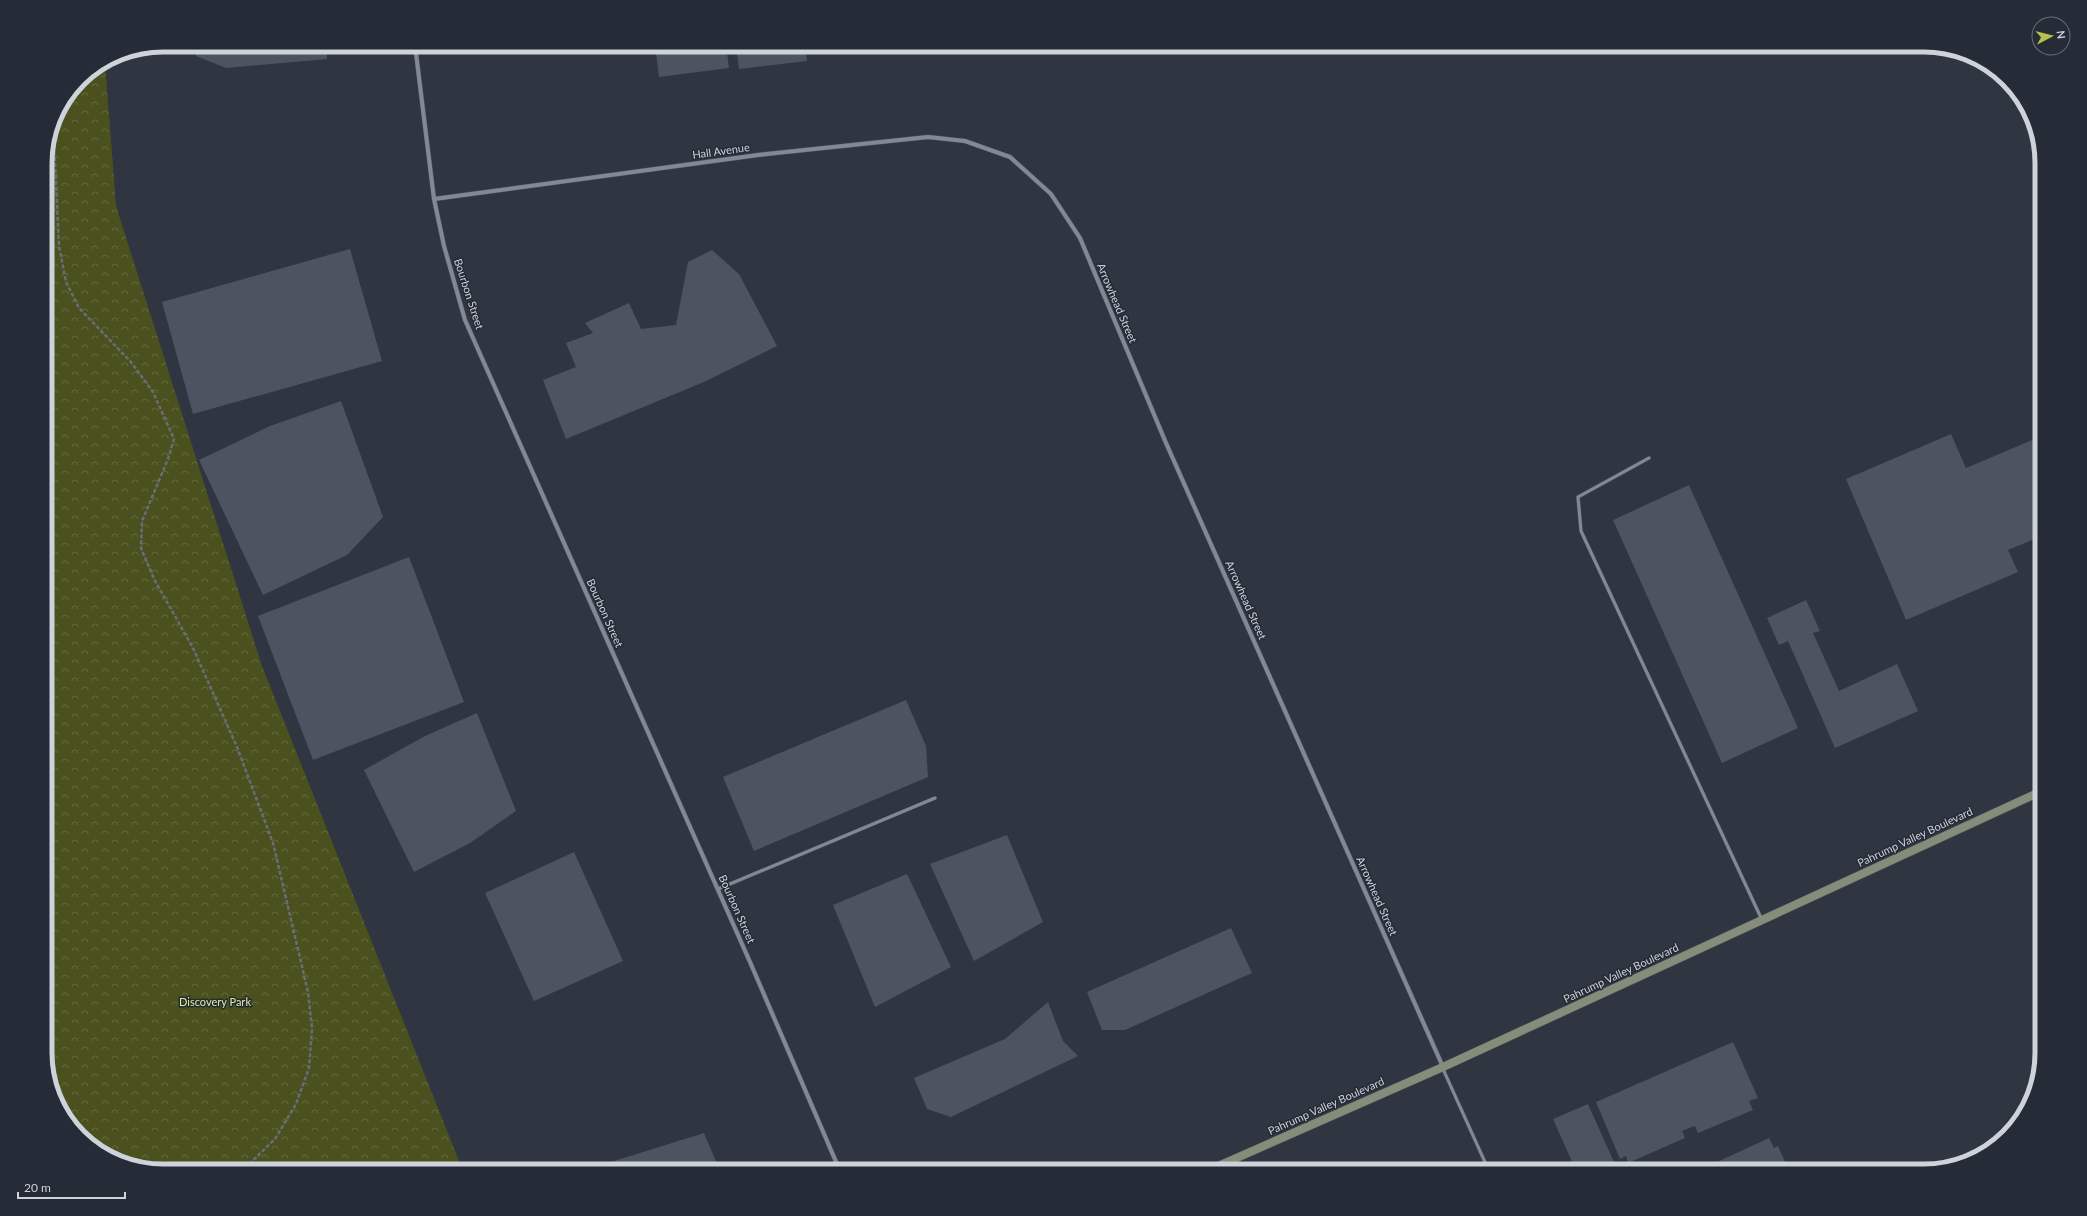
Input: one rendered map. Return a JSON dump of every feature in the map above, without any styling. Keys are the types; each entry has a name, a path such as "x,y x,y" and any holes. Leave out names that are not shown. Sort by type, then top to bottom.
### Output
{"main road":[{"name":"Pahrump Valley Boulevard","path":"1223,1164 1443,1067 2035,794"}],"street":[{"name":"Bourbon Street","path":"416,52 434,199 444,246 465,320 718,889 837,1164"},
{"name":"Hall Avenue","path":"434,199 758,155 928,137 965,141 1010,157"},
{"name":"Arrowhead Street","path":"1010,157 1051,194 1080,238 1166,443 1443,1067"}],"lane":[{"path":"1649,458 1578,497 1581,531 1762,920"},
{"path":"718,889 935,798"},
{"path":"1443,1067 1486,1164"}],"path":[{"path":"54,144 59,246 66,282 79,308 130,362 153,392 174,439 168,459 142,521 141,548 154,579 193,648 237,747 272,843 308,992 312,1028 309,1068 296,1104 275,1139 249,1164"}],"green space":[{"name":"Discovery Park","path":"105,68 116,206 262,666 460,1164 149,1163 121,1156 96,1141 71,1115 63,1102 58,1089 52,1060 52,156 60,121 71,101 85,85"}],"building":[{"path":"196,52 326,52 327,59 226,68 196,56"},
{"path":"656,52 727,52 729,68 659,77"},
{"path":"737,52 806,52 807,61 739,69"},
{"path":"350,249 382,361 193,414 162,302"},
{"path":"712,250 739,274 777,346 704,382 566,439 543,380 576,367 566,343 593,333 585,323 629,303 641,329 676,325 688,262"},
{"path":"341,401 383,517 347,555 263,595 199,460 270,426"},
{"path":"1951,434 1966,468 2035,439 2035,539 2008,550 2018,572 1906,620 1846,479"},
{"path":"1689,485 1798,728 1722,763 1613,520"},
{"path":"409,557 464,702 313,760 258,616"},
{"path":"1806,600 1820,631 1813,633 1839,691 1897,664 1918,711 1835,748 1788,641 1779,645 1767,618"},
{"path":"906,700 926,746 928,777 754,851 723,777"},
{"path":"477,713 516,811 470,843 414,872 364,770 425,736"},
{"path":"1007,835 1043,922 974,961 930,864"},
{"path":"574,852 623,961 534,1001 485,893"},
{"path":"907,874 951,967 875,1007 833,905"},
{"path":"1231,928 1252,973 1125,1030 1102,1030 1087,992"},
{"path":"1048,1002 1063,1041 1078,1056 951,1117 927,1109 914,1078 1005,1039"},
{"path":"1733,1042 1758,1098 1749,1101 1753,1110 1698,1133 1695,1126 1682,1131 1685,1138 1628,1163 1626,1156 1620,1159 1596,1102"},
{"path":"1588,1104 1615,1164 1573,1164 1553,1119"},
{"path":"704,1133 717,1164 604,1164"},
{"path":"1769,1138 1774,1148 1778,1146 1786,1164 1713,1164"}]}
